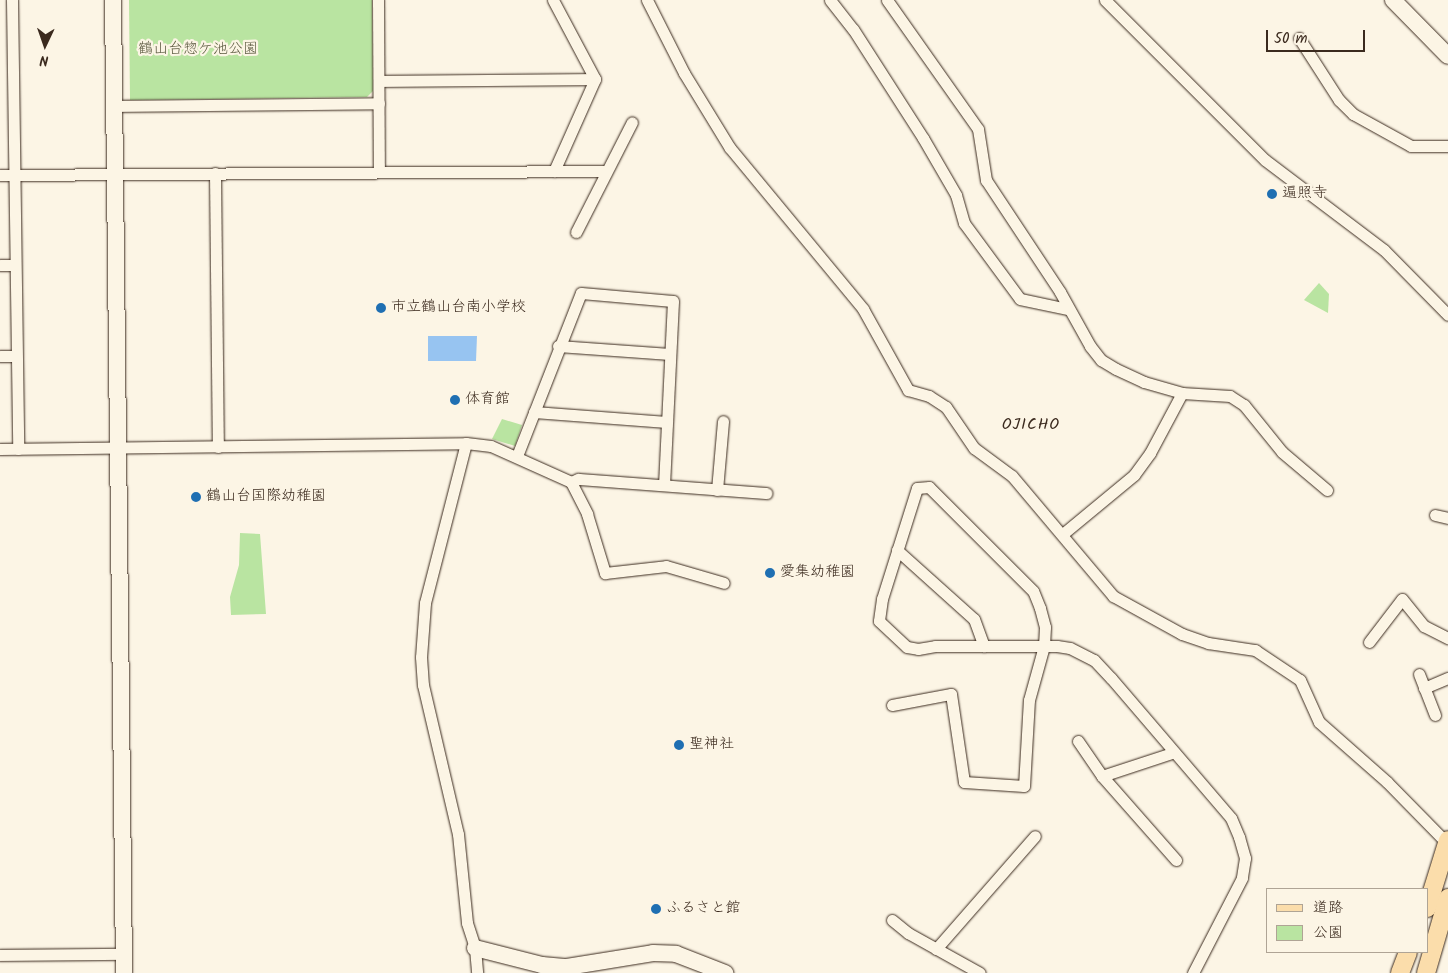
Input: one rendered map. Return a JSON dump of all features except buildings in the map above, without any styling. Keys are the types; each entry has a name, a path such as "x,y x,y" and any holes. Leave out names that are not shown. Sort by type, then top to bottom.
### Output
{"main road":[{"path":"1428,905 1448,842"},
{"path":"1429,972 1448,898"},
{"path":"1400,973 1408,953"}],"street":[{"path":"12,0 18,449"},
{"path":"113,0 124,973"},
{"path":"378,0 379,172"},
{"path":"553,0 595,79"},
{"path":"646,0 684,73 725,140 862,310 908,390 929,396 946,407 974,448 1012,476 1064,533 1113,596 1182,634 1208,643 1256,650 1300,680 1318,722 1387,782 1448,842"},
{"path":"830,0 853,29 923,138 956,195 964,223 1020,299 1068,309"},
{"path":"887,0 978,129 986,180 1102,360 1144,382 1182,393 1230,396 1244,405 1282,452 1326,490"},
{"path":"1105,0 1265,160 1384,250 1448,315"},
{"path":"1393,0 1448,56"},
{"path":"1300,38 1339,100 1353,114 1411,146 1448,146"},
{"path":"379,81 595,79"},
{"path":"554,171 595,79"},
{"path":"0,85 12,85"},
{"path":"114,106 379,103"},
{"path":"576,232 632,122"},
{"path":"0,175 606,171"},
{"path":"215,173 218,447"},
{"path":"0,266 15,265"},
{"path":"517,456 558,346 581,292 673,301 664,485"},
{"path":"558,346 670,354"},
{"path":"0,356 16,356"},
{"path":"1064,533 1134,475 1150,453 1182,393"},
{"path":"534,412 667,422"},
{"path":"717,490 723,421"},
{"path":"466,444 426,603 421,657 423,685 458,834 468,923 475,948 477,973"},
{"path":"0,450 466,444 491,446 517,456 571,482 582,501 605,573 666,566 724,583"},
{"path":"571,482 578,479 766,494"},
{"path":"892,705 951,694 964,782 1024,786 1029,700 1044,646 1045,627 1033,591 929,487 917,488 882,599 879,621 907,647 1044,646 1070,648 1094,660 1172,753 1231,818 1244,858 1242,878 1193,973"},
{"path":"1435,515 1448,518"},
{"path":"897,550 974,619 984,646"},
{"path":"1369,642 1402,600 1424,626 1448,638"},
{"path":"1419,674 1435,714"},
{"path":"1424,688 1448,678"},
{"path":"1078,741 1102,776 1176,860"},
{"path":"1102,776 1172,753"},
{"path":"936,949 1035,836"},
{"path":"892,920 908,933 980,973"},
{"path":"475,948 542,965 567,967 653,953 676,954 725,973"},
{"path":"0,955 124,954"}],"green space":[{"name":"鶴山台惣ケ池公園","path":"129,0 372,0 373,91 367,97 130,100"},
{"path":"1319,283 1329,294 1328,313 1304,300"},
{"path":"502,419 522,425 515,446 492,439"},
{"path":"240,533 260,534 266,614 231,615 230,597 239,565"}],"water":[{"path":"428,336 477,336 476,361 428,361"}],"place":[{"name":"遍照寺","path":"1272,194"},
{"name":"市立鶴山台南小学校","path":"381,308"},
{"name":"体育館","path":"455,400"},
{"name":"鶴山台国際幼稚園","path":"196,497"},
{"name":"愛集幼稚園","path":"770,573"},
{"name":"聖神社","path":"679,745"},
{"name":"ふるさと館","path":"656,909"}],"district":[{"name":"OJICHO","path":"1031,425"}]}
